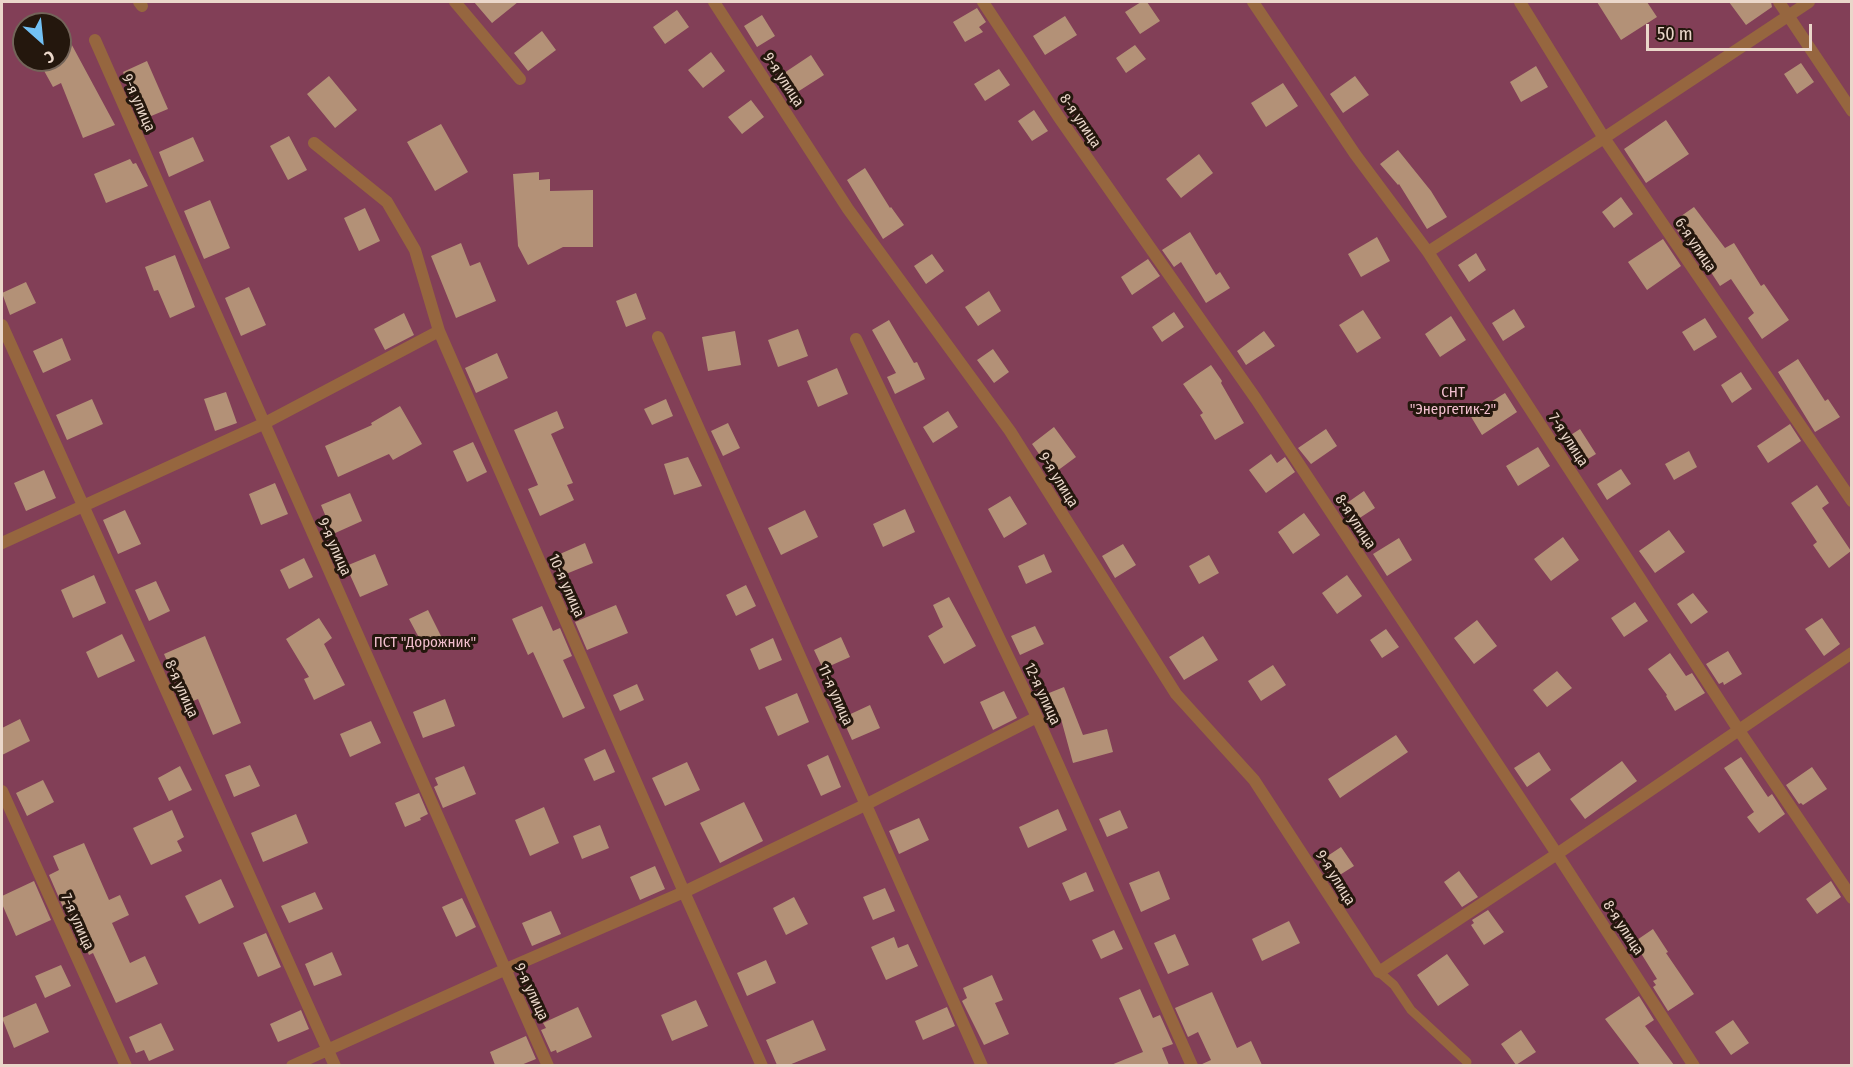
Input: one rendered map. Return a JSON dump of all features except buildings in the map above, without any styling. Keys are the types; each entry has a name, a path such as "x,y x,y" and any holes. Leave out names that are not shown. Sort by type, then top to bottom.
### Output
{"street":[{"path":"455,2 520,78"},
{"name":"9-я улица","path":"714,2 848,209 1010,431 1176,694 1254,780 1379,972"},
{"name":"8-я улица","path":"983,2 1058,116 1256,399 1694,1065"},
{"name":"7-я улица","path":"1253,2 1355,154 1428,252 1738,729 1851,898"},
{"name":"6-я улица","path":"1520,2 1604,138 1851,501"},
{"path":"1779,2 1851,111"},
{"path":"1428,252 1809,2"},
{"name":"9-я улица","path":"94,40 548,1065"},
{"name":"10-я улица","path":"314,142 387,202 415,250 438,332 762,1065"},
{"name":"8-я улица","path":"2,325 335,1065"},
{"path":"2,543 263,424 438,332"},
{"name":"11-я улица","path":"658,337 982,1065"},
{"name":"12-я улица","path":"856,339 1037,717 1192,1065"},
{"path":"1379,972 1557,854 1851,653"},
{"path":"292,1065 684,892 867,804 1037,717"},
{"name":"7-я улица","path":"2,790 126,1065"}],"lane":[{"path":"1379,972 1394,985 1411,1010 1467,1062"}],"green space":[{"path":"2,2 1851,2 1851,1065 2,1066"}],"park label":[{"name":"СHТ \"Энергетик-2\"","path":"1453,402"},
{"name":"ПСТ \"Дорожник\"","path":"425,643"}]}
